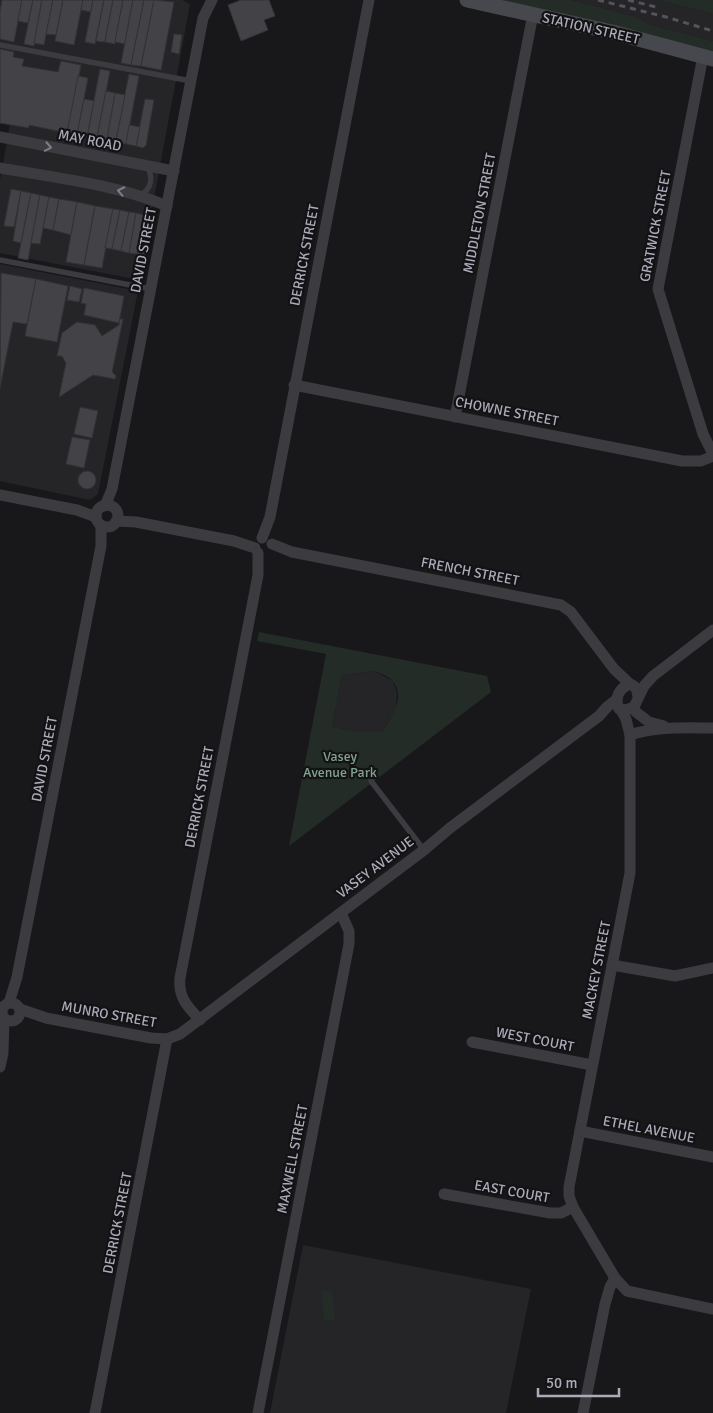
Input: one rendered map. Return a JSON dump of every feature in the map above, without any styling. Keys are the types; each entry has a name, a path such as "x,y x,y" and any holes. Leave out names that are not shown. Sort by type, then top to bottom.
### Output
{"street":[{"name":"DAVID STREET","path":"200,0 203,18"},
{"name":"DAVID STREET","path":"0,1067 9,1011 108,516 203,18 212,0"},
{"name":"DERRICK STREET","path":"200,1020 182,998 180,978 369,0"},
{"name":"STATION STREET","path":"467,0 612,32 708,58"},
{"name":"MIDDLETON STREET","path":"455,417 533,14"},
{"name":"GRATWICK STREET","path":"708,58 658,290 703,434 713,455"},
{"name":"MAY ROAD","path":"0,138 174,172"},
{"path":"0,169 141,196 167,206"},
{"name":"CHOWNE STREET","path":"294,385 682,460 701,461 713,455"},
{"name":"FRENCH STREET","path":"0,495 561,604 571,612 614,669 632,684"},
{"path":"653,676 637,704 629,710 619,702 632,684 653,676 713,630"},
{"name":"FRENCH STREET","path":"614,669 619,702"},
{"path":"632,684 636,687 637,704 649,722 671,728"},
{"name":"VASEY AVENUE","path":"167,1039 180,1034 200,1020 599,716 607,707 619,702"},
{"name":"MACKEY STREET","path":"619,702 630,735"},
{"name":"MACKEY STREET","path":"573,1207 569,1196 569,1187 630,873 630,735 637,704"},
{"path":"630,735 647,730 713,728"},
{"name":"MAXWELL STREET","path":"258,1413 349,944 349,931 340,913"},
{"path":"612,965 675,976 713,968"},
{"name":"MUNRO STREET","path":"9,1011 152,1038 167,1039"},
{"name":"DERRICK STREET","path":"95,1413 167,1039"},
{"name":"WEST COURT","path":"472,1042 592,1065"},
{"name":"ETHEL AVENUE","path":"580,1131 713,1157"},
{"name":"EAST COURT","path":"444,1194 550,1213 561,1213 573,1207"},
{"path":"573,1207 623,1288 631,1293 713,1309"},
{"path":"583,1413 605,1304 610,1287 616,1278"}],"lane":[{"path":"0,44 191,81"},
{"path":"141,196 150,184 151,178 147,166"},
{"path":"0,260 151,289"},
{"path":"371,781 424,850"}],"shaded area":[{"path":"0,0 182,0 190,4 139,280 0,253 0,180 10,124 0,122"},
{"path":"572,0 657,0 713,14 713,41 648,24 637,17"},
{"path":"0,264 138,291 98,494 90,500 0,481"},
{"path":"374,671 393,681 397,693 396,711 381,732 359,732 332,727 342,675"},
{"path":"303,1245 531,1289 506,1413 270,1413"}],"green space":[{"path":"499,0 572,0 637,17 648,24 713,41 713,52"},
{"path":"657,0 713,0 713,14"},
{"name":"Vasey Avenue Park","path":"259,632 487,676 491,692 289,846 326,654 257,641","holes":["374,671 392,680 398,693 396,708 381,732 359,732 332,727 342,675"]},
{"path":"321,1291 332,1291 335,1320 324,1321"}],"building":[{"path":"2,0 22,0 14,42 0,39"},
{"path":"22,0 33,0 28,23 18,21"},
{"path":"33,0 42,0 34,46 24,44"},
{"path":"42,0 53,0 44,45 34,43"},
{"path":"53,0 63,0 56,35 46,34"},
{"path":"63,0 83,0 74,45 55,41"},
{"path":"83,0 93,0 91,12 81,10"},
{"path":"93,0 104,0 95,44 85,42"},
{"path":"104,0 113,0 105,42 96,41"},
{"path":"113,0 123,0 115,44 105,42"},
{"path":"123,0 133,0 125,44 115,42"},
{"path":"133,0 144,0 131,65 121,63"},
{"path":"144,0 154,0 141,66 131,65"},
{"path":"154,0 174,2 161,70 141,66"},
{"path":"241,0 269,0 275,16 264,20 268,30 241,41 228,5"},
{"path":"174,34 182,35 179,54 171,52"},
{"path":"0,49 14,52 13,57 24,59 22,66 58,72 61,61 81,65 67,133 29,125 29,128 0,123"},
{"path":"100,69 110,71 97,138 87,137"},
{"path":"129,74 139,76 126,144 116,142 116,140"},
{"path":"78,76 88,78 77,135 67,133"},
{"path":"106,91 115,93 107,140 97,138"},
{"path":"115,93 125,95 116,140 107,140"},
{"path":"84,99 94,101 87,137 77,135"},
{"path":"145,99 154,100 146,145 143,148 136,146"},
{"path":"129,125 140,127 136,146 126,144"},
{"path":"11,189 21,191 14,227 4,226"},
{"path":"21,191 31,193 21,243 13,241"},
{"path":"31,193 40,195 28,260 18,258"},
{"path":"40,195 49,197 40,244 31,243"},
{"path":"49,197 59,199 53,230 43,228"},
{"path":"59,199 77,202 71,235 53,230"},
{"path":"77,202 95,206 84,265 66,262"},
{"path":"95,206 113,209 102,268 84,265"},
{"path":"113,209 120,210 112,249 105,248"},
{"path":"120,210 129,212 121,251 112,249"},
{"path":"129,212 136,213 129,253 121,251"},
{"path":"136,213 144,215 137,254 129,253"},
{"path":"144,215 151,216 145,256 137,254"},
{"path":"1,273 36,279 27,324 13,322 0,388"},
{"path":"36,279 68,286 57,342 25,336"},
{"path":"70,286 82,289 79,302 67,300"},
{"path":"84,288 124,296 119,323 84,315 86,304 81,303"},
{"path":"120,319 123,319 112,372 116,376 115,379 93,375 59,397 66,363 62,356 57,356 62,333 77,322 95,325 102,336 119,325"},
{"path":"80,407 98,411 92,438 74,434"},
{"path":"72,437 90,440 84,468 66,464"},
{"path":"87,471 93,474 96,480 93,486 87,489 81,486 78,480 81,474"}],"railway":[{"path":"598,0 713,31"},
{"path":"628,0 660,8"}]}
